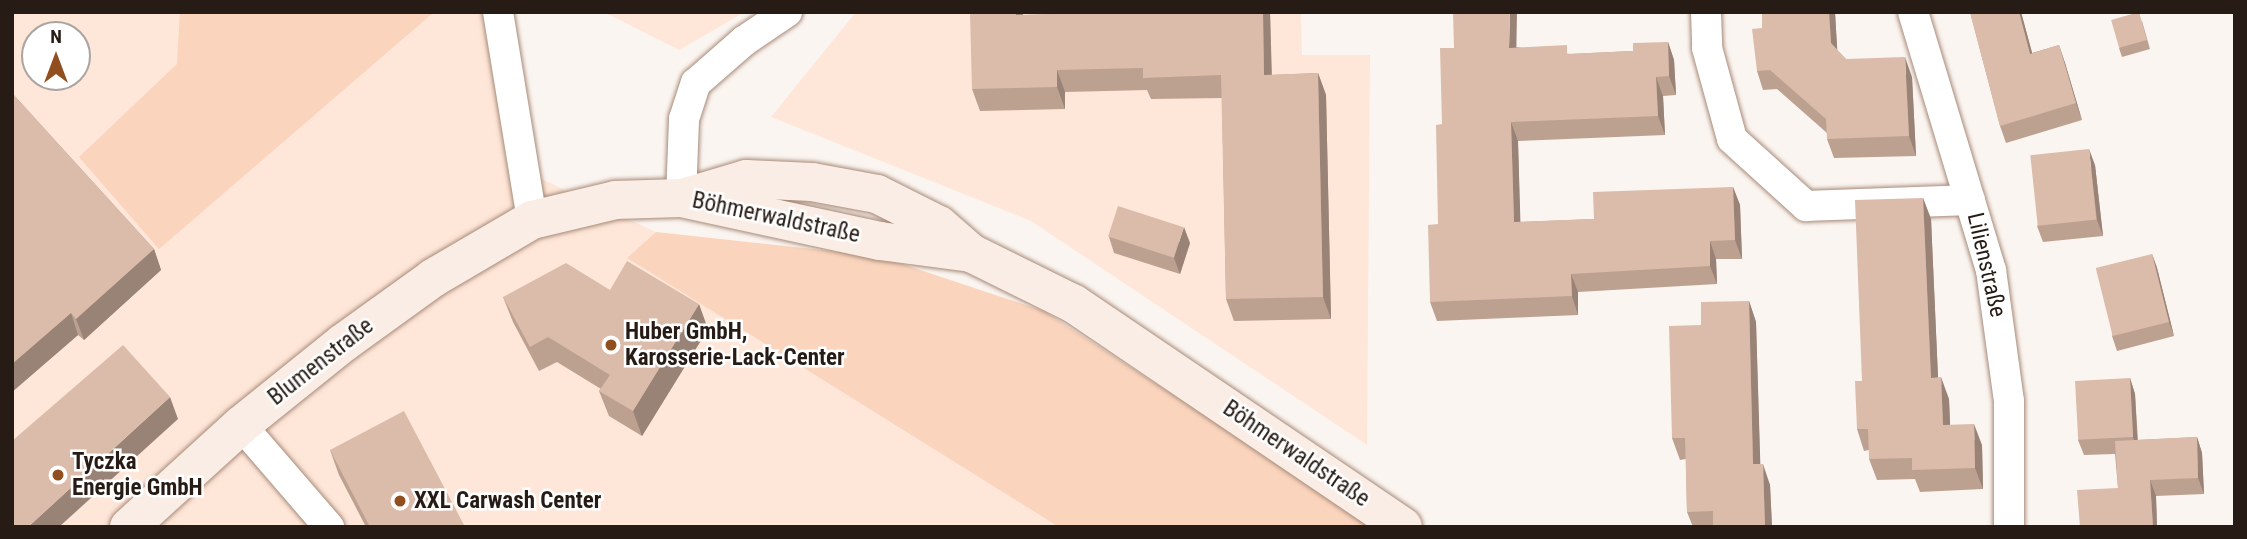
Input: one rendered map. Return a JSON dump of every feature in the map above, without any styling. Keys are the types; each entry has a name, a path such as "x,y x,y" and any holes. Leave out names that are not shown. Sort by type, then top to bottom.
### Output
{"street":[{"path":"498,12 532,220"},
{"path":"681,198 684,119 696,83 744,41 787,12"},
{"path":"1706,12 1707,48 1732,139 1806,206 1970,201"},
{"name":"Lilienstraße","path":"1913,12 1991,271 2003,338 2009,401 2009,527"},
{"name":"Blumenstraße","path":"129,527 241,425 433,278 532,220 615,200 681,198"},
{"name":"Böhmerwaldstraße","path":"681,198 880,241 971,253 1074,304 1403,527"},
{"path":"241,425 329,527"}],"shaded area":[{"path":"12,12 487,12 507,163 656,232 627,258 1059,527 12,527"},
{"path":"180,12 434,12 159,249 79,157 177,64"},
{"path":"604,12 745,12 679,50"},
{"path":"856,12 1301,12 1302,55 1370,55 1367,445 1031,221 771,117"},
{"path":"656,232 878,256 1044,311 1376,527 1059,527 627,258"}],"building":[{"path":"970,12 1016,12 1016,15 1263,12 1264,75 1318,73 1323,297 1226,299 1221,75 1143,78 1143,68 1057,70 1057,87 972,89"},
{"path":"1453,12 1510,12 1509,48 1567,45 1567,54 1633,51 1633,43 1668,42 1669,76 1656,77 1658,116 1511,122 1514,222 1594,219 1593,192 1733,187 1735,240 1710,241 1710,266 1571,274 1572,296 1430,302 1428,225 1438,224 1436,125 1442,124 1440,48 1454,48"},
{"path":"1762,12 1829,12 1831,43 1846,59 1905,57 1909,136 1827,139 1826,119 1770,70 1757,71 1752,29 1762,28"},
{"path":"1970,12 2019,12 2030,54 2059,45 2076,103 2000,126"},
{"path":"2139,12 2147,40 2119,48 2111,20"},
{"path":"12,93 154,249 76,319 71,313 12,364"},
{"path":"2089,149 2096,220 2038,226 2030,155"},
{"path":"1923,198 1931,378 1941,377 1943,425 1974,424 1975,468 1912,470 1912,458 1869,459 1868,429 1857,429 1855,381 1862,381 1855,200"},
{"path":"1118,206 1184,227 1174,258 1108,236"},
{"path":"2152,254 2169,322 2113,336 2096,268"},
{"name":"Huber GmbH, Karosserie-Lack-Center","path":"627,261 699,304 633,411 599,391 610,375 548,337 530,347 503,297 566,263 610,290"},
{"path":"1749,301 1753,464 1763,464 1765,526 1794,527 1713,527 1713,511 1687,512 1685,438 1672,438 1669,326 1701,325 1701,302"},
{"path":"123,345 170,397 28,527 12,527 12,441"},
{"path":"2130,378 2133,437 2078,440 2075,381"},
{"name":"XXL Carwash Center","path":"404,411 465,527 370,527 330,450"},
{"path":"2197,437 2198,478 2150,480 2153,527 2080,527 2077,490 2118,488 2115,441"}],"place":[{"name":"Huber GmbH, Karosserie-Lack-Center","path":"611,345"},
{"name":"Tyczka Energie GmbH","path":"58,475"},
{"name":"XXL Carwash Center","path":"400,501"}]}
